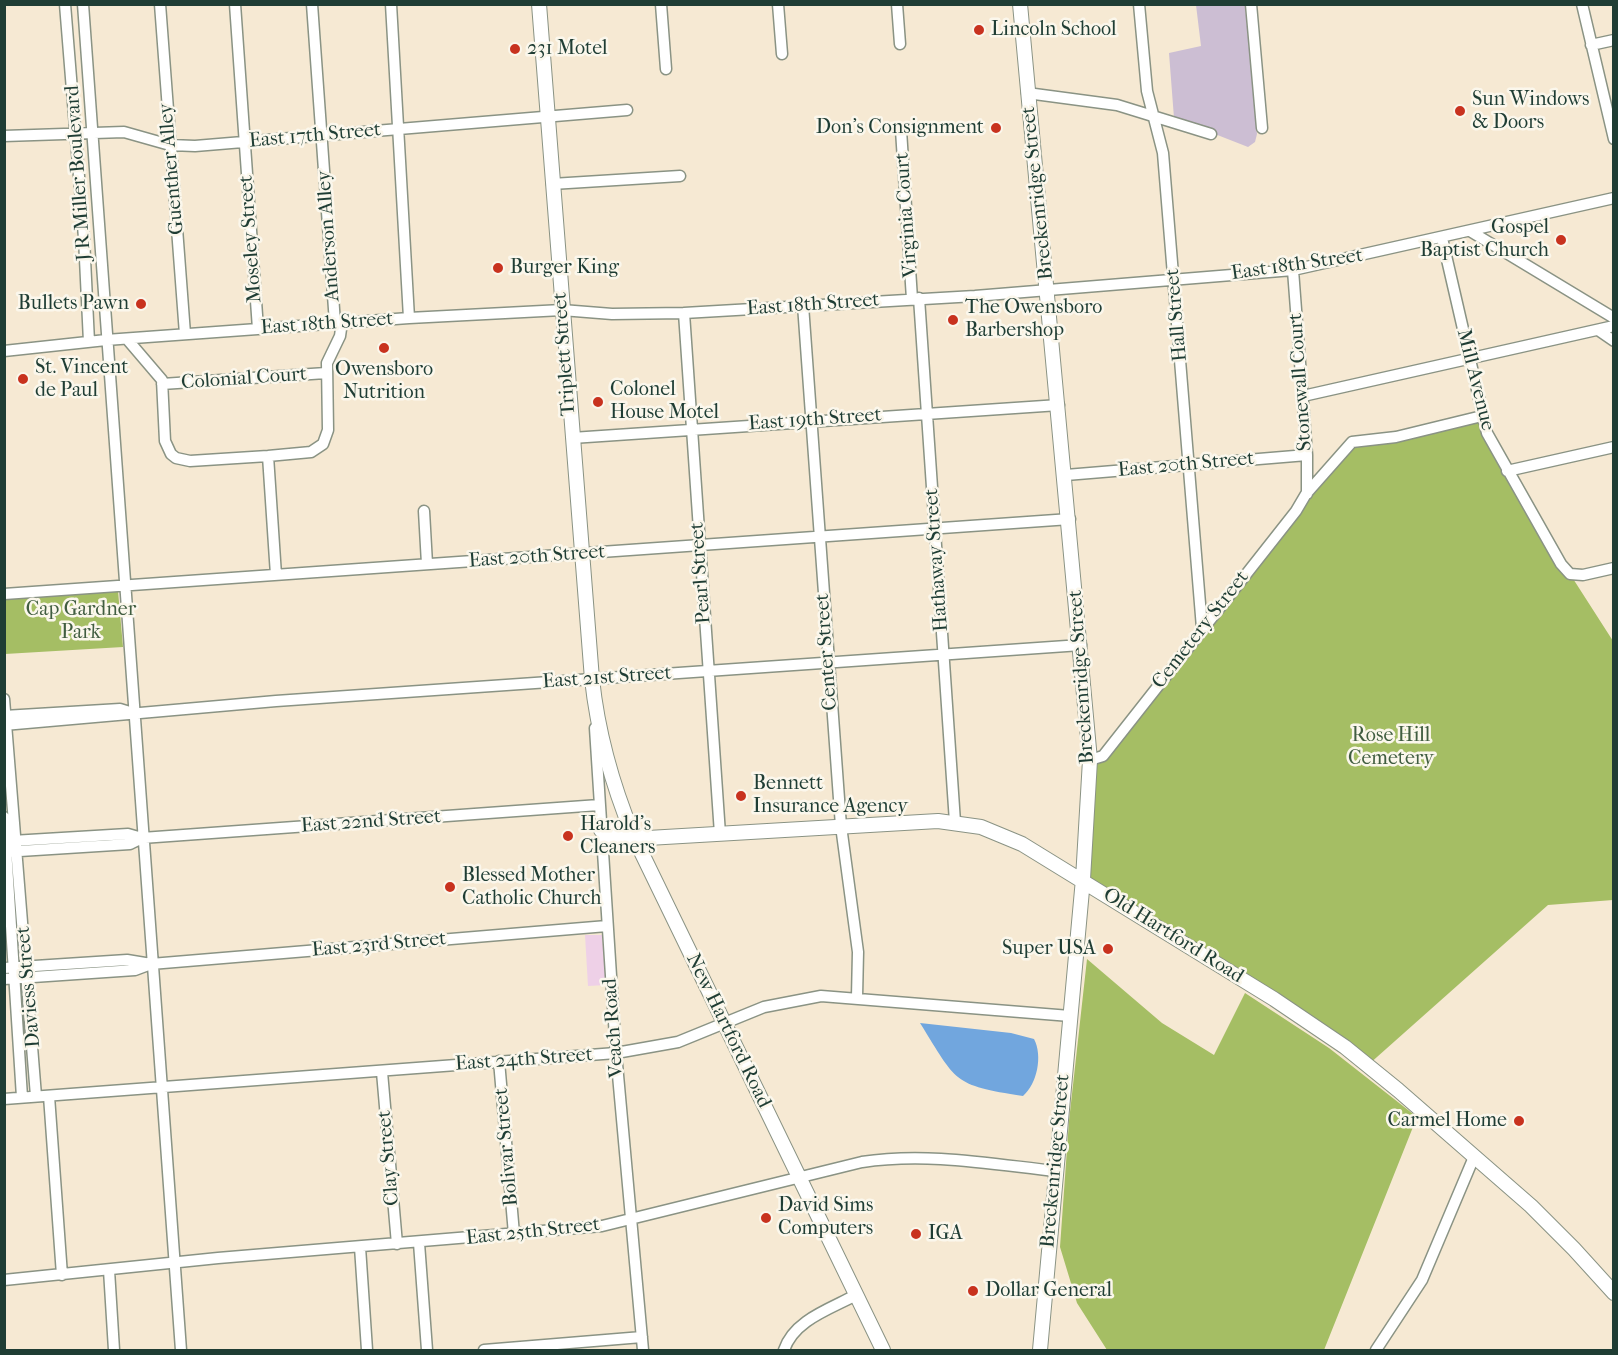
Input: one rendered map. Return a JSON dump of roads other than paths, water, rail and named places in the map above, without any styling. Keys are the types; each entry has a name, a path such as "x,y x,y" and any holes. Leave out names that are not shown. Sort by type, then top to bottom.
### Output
{"main road":[{"name":"Triplett Street","path":"539,4 594,704"},
{"name":"Breckenridge Street","path":"1020,4 1066,475 1090,760 1083,879 1040,1350"},
{"name":"New Hartford Road","path":"594,704 606,762 633,836 883,1350"},
{"name":"Old Hartford Road","path":"602,835 648,838 841,826 955,822 981,827 1022,844 1083,879 1345,1047 1558,1231 1611,1286"}],"street":[{"name":"J R Miller Boulevard","path":"65,4 77,133 89,342"},
{"path":"82,4 181,1350"},
{"name":"Guenther Alley","path":"160,4 185,334"},
{"name":"Moseley Street","path":"235,4 258,329"},
{"name":"Anderson Alley","path":"312,4 338,323"},
{"path":"391,4 396,128 409,318"},
{"path":"661,4 666,69"},
{"path":"778,4 782,54"},
{"path":"897,4 900,44"},
{"name":"Hall Street","path":"1139,4 1146,91 1155,116 1162,153 1202,628"},
{"path":"1251,4 1262,129"},
{"path":"1582,4 1614,139"},
{"path":"1591,45 1614,40"},
{"path":"1027,93 1117,105 1211,134"},
{"name":"East 17th Street","path":"4,136 124,132 170,145 244,142 627,110"},
{"name":"Virginia Court","path":"901,130 916,298"},
{"path":"552,184 680,176"},
{"name":"East 18th Street","path":"4,351 106,340 409,318 562,310 612,314 684,313 1048,290 1293,270 1614,198"},
{"path":"1470,231 1614,318"},
{"path":"84,237 98,237"},
{"name":"Mill Avenue","path":"1442,238 1482,416 1492,444 1561,564 1570,574 1583,575 1614,568"},
{"name":"Stonewall Court","path":"1293,270 1307,455 1306,494"},
{"name":"Hathaway Street","path":"916,298 950,721 955,822"},
{"name":"Center Street","path":"803,305 841,826 858,952 857,997"},
{"name":"Pearl Street","path":"684,313 720,834"},
{"name":"Colonial Court","path":"127,339 159,374 162,384 165,441 171,454 176,458 190,461 268,456 311,452 323,444 328,430 327,363 340,336 338,323"},
{"path":"1303,396 1614,326"},
{"path":"1598,330 1614,341"},
{"name":"Colonial Court","path":"162,384 326,373"},
{"name":"East 19th Street","path":"572,438 926,412 1059,405"},
{"name":"Cemetery Street","path":"1090,760 1103,756 1296,511 1306,494 1352,442 1396,436 1482,416"},
{"path":"1507,471 1614,447"},
{"name":"East 20th Street","path":"1066,475 1307,455"},
{"path":"268,456 276,575"},
{"path":"423,511 427,564"},
{"name":"East 20th Street","path":"4,594 1070,519"},
{"name":"East 21st Street","path":"6,720 120,709 134,713 1081,645"},
{"name":"Daviess Street","path":"4,699 9,847 27,972 36,1096"},
{"name":"Veach Road","path":"594,704 616,1053 643,1350"},
{"name":"East 22nd Street","path":"9,847 130,844 142,838 599,805"},
{"path":"4,817 9,847 9,973 22,1097"},
{"name":"East 23rd Street","path":"9,973 127,960 151,964 607,926"},
{"name":"East 24th Street","path":"4,1099 616,1053 678,1042 764,1007 820,996 857,997 1070,1016"},
{"name":"Bolivar Street","path":"499,1061 514,1234"},
{"name":"Clay Street","path":"382,1072 397,1244"},
{"path":"49,1096 62,1275"},
{"name":"East 25th Street","path":"4,1280 174,1263 419,1243 632,1221 862,1162 906,1157 1055,1171"},
{"path":"1376,1350 1422,1280 1474,1157"},
{"path":"419,1243 427,1350"},
{"path":"360,1247 367,1350"},
{"path":"108,1270 114,1350"},
{"path":"784,1350 787,1341 806,1322 856,1295"},
{"path":"484,1350 642,1337"}],"water":[{"path":"920,1023 1011,1033 1034,1039 1038,1061 1035,1077 1028,1091 1023,1096 1000,1092 969,1084 959,1078 942,1058"}],"place":[{"name":"Lincoln School","path":"979,30"},
{"name":"231 Motel","path":"515,49"},
{"name":"Sun Windows & Doors","path":"1460,111"},
{"name":"Don's Consignment","path":"996,128"},
{"name":"Gospel Baptist Church","path":"1561,240"},
{"name":"Burger King","path":"498,268"},
{"name":"Bullets Pawn","path":"141,304"},
{"name":"The Owensboro Barbershop","path":"953,320"},
{"name":"Owensboro Nutrition","path":"384,348"},
{"name":"St. Vincent de Paul","path":"23,379"},
{"name":"Colonel House Motel","path":"598,402"},
{"name":"Bennett Insurance Agency","path":"741,796"},
{"name":"Harold's Cleaners","path":"568,836"},
{"name":"Blessed Mother Catholic Church","path":"450,887"},
{"name":"Super USA","path":"1108,949"},
{"name":"Carmel Home","path":"1519,1121"},
{"name":"David Sims Computers","path":"766,1218"},
{"name":"IGA","path":"916,1234"},
{"name":"Dollar General","path":"973,1291"}],"park label":[{"name":"Cap Gardner Park","path":"81,622"},
{"name":"Rose Hill Cemetery","path":"1391,748"}]}
